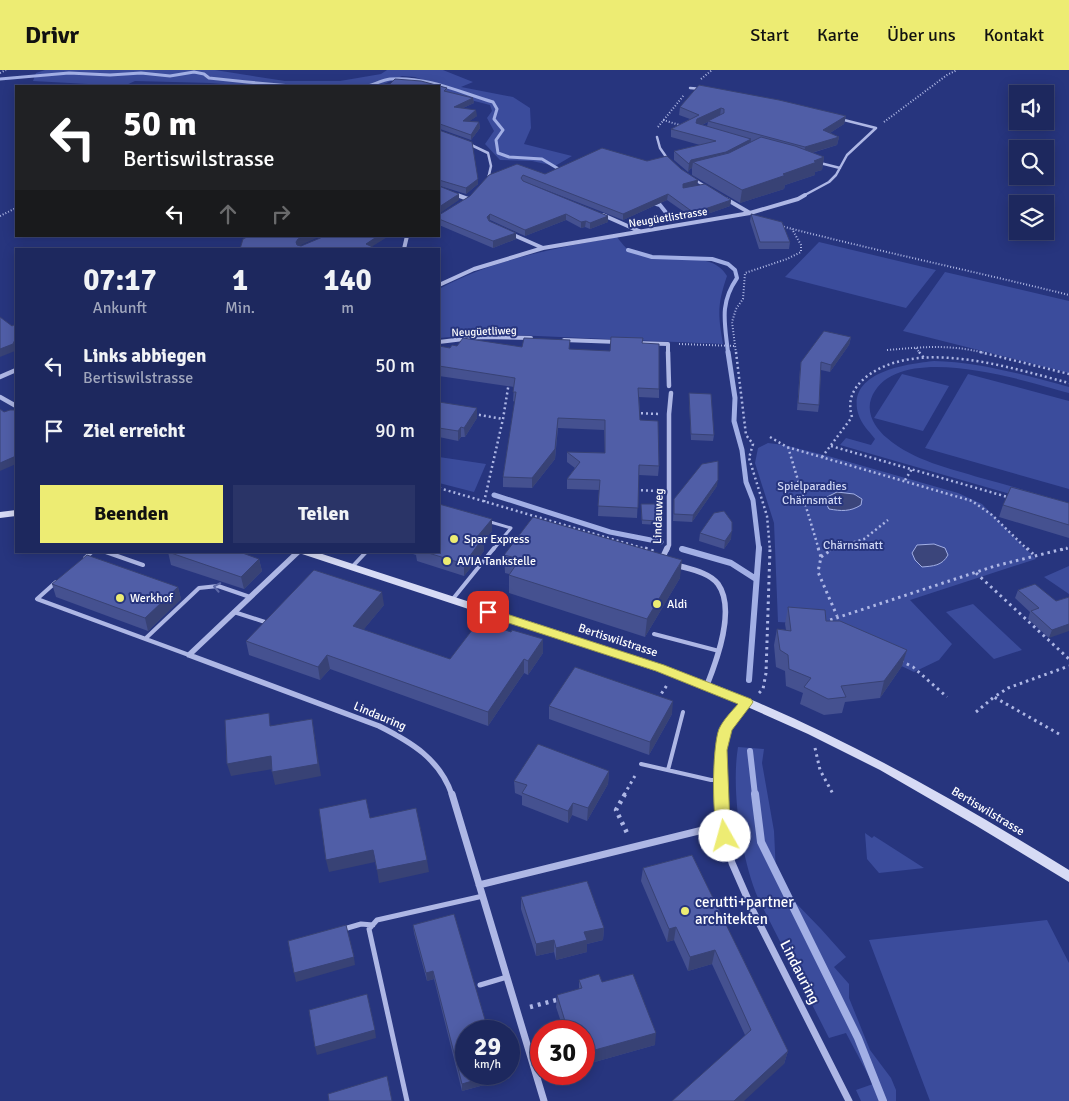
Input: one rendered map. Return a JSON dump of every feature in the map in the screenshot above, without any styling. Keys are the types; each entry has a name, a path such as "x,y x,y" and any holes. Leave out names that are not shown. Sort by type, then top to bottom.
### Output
{"main road":[{"path":"0,515 15,514"},
{"name":"Bertiswilstrasse","path":"306,553 707,685 812,731 884,767 979,821 1069,877"}],"street":[{"path":"690,88 703,89"},
{"path":"839,119 876,128"},
{"name":"Neugüetlistrasse","path":"440,285 474,269 543,248 750,213 784,204 829,182 847,155 876,128"},
{"path":"657,137 660,148 673,165"},
{"path":"463,142 480,148 490,155 492,160 491,171 485,183"},
{"path":"809,160 840,168"},
{"path":"685,174 711,190"},
{"path":"446,191 468,198"},
{"path":"462,203 475,192"},
{"path":"723,197 750,213"},
{"path":"596,212 640,231"},
{"path":"507,231 543,248"},
{"name":"Neugüetliweg","path":"440,342 495,337 534,338"},
{"path":"562,340 620,342"},
{"path":"630,342 668,344 669,386"},
{"path":"0,377 15,370"},
{"name":"Lindauweg","path":"671,393 669,414 669,545 661,561 701,573 718,584 725,599 722,638 707,685"},
{"path":"0,398 15,406"},
{"path":"189,655 298,553"},
{"name":"Lindauring","path":"189,655 379,726 414,745 434,764 451,792 544,1101"},
{"name":"Lindauring","path":"747,702 726,729 721,750 722,825 732,863 753,911 849,1101"},
{"path":"480,885 722,825"}],"lane":[{"path":"699,189 706,187"},
{"path":"493,343 495,337"},
{"path":"452,600 511,528 484,520"},
{"path":"79,563 91,553"},
{"path":"109,553 143,564"},
{"path":"352,567 365,553"},
{"path":"652,558 661,561"},
{"path":"58,581 37,599 189,655"},
{"path":"145,639 199,588 217,585 250,598"},
{"path":"234,612 273,625"},
{"path":"654,634 719,651"},
{"path":"668,770 683,712"},
{"path":"641,764 711,780 721,780"},
{"path":"407,1101 369,930 377,920 482,896"},
{"path":"342,930 361,924 373,925"},
{"path":"480,985 507,977"}],"path":[{"path":"0,73 6,70"},
{"path":"657,137 657,127 690,88 712,70"},
{"path":"876,128 957,70"},
{"path":"663,120 690,127"},
{"path":"0,216 15,208"},
{"path":"776,224 870,249 948,265 1069,295"},
{"path":"747,702 763,689 766,673 770,554 767,516 749,458 753,444 746,435 732,322 736,309 743,299 745,274 755,268 791,259 800,252 801,245 792,229"},
{"path":"668,344 734,346"},
{"path":"887,350 959,347 1069,374"},
{"path":"915,348 924,358"},
{"path":"822,457 852,417 850,399 856,386 865,376 882,367 924,358 972,360 1069,383"},
{"path":"484,502 503,419 509,378"},
{"path":"466,412 503,419"},
{"path":"634,413 669,414"},
{"path":"770,437 788,447 972,501 992,515 1034,555"},
{"path":"831,446 1014,499"},
{"path":"788,447 821,557 818,572 837,616"},
{"path":"905,480 912,469"},
{"path":"440,488 654,551"},
{"path":"632,490 669,492"},
{"path":"821,557 829,550 864,539 888,520"},
{"path":"826,627 818,624 855,609 906,596 1034,555 1069,548"},
{"path":"975,573 1069,659"},
{"path":"898,660 913,666 947,697"},
{"path":"976,712 1008,688 1069,666"},
{"path":"655,704 667,685"},
{"path":"994,697 1059,734"},
{"path":"814,746 820,770 833,794"},
{"path":"629,838 616,810 641,764"},
{"path":"517,1011 569,996"}],"green space":[{"path":"45,70 215,70 285,81 340,81 381,74 387,70 443,70 473,82 461,87 513,97 530,108 531,128 524,144 572,156 555,166 532,161 500,160 485,144 494,131 487,118 492,111 490,105 455,96 440,88 440,85 415,77 402,76 382,85 239,85 135,81 126,85 106,85 33,81 36,73"},
{"path":"617,237 628,250 642,255 696,259 719,267 727,276 719,310 723,344 488,334 440,338 440,289 503,262 548,250"},
{"path":"819,242 936,270 906,308 785,277"},
{"path":"945,272 1069,301 1069,373 903,331"},
{"path":"934,361 968,364 1019,374 1069,387 1069,393 1023,380 962,369 932,367 905,371 884,381 871,399 871,416 879,430 897,446 920,458 957,471 1069,503 1069,511 840,445 846,438 871,445 875,439 863,424 858,413 857,399 861,388 870,379 895,368"},
{"path":"902,374 949,386 923,431 874,418"},
{"path":"968,374 1069,401 1069,489 925,448"},
{"name":"Chärnsmatt","path":"768,443 828,456 958,493 982,504 1036,559 910,600 952,644 939,660 914,672 814,624 778,622 774,523 755,463 758,448"},
{"path":"440,457 486,464 474,492 440,483"},
{"path":"1069,566 1069,594 1044,577"},
{"path":"973,604 1022,650 994,659 946,612"},
{"path":"738,747 764,749 762,763 774,831 776,873 792,899 846,957 834,967 849,984 849,998 870,1050 891,1078 896,1090 896,1101 861,1101 856,1090 873,1084 846,1033 829,1038 758,898 742,844 739,823 736,783"},
{"path":"865,833 872,838 874,836 924,868 879,873 867,859"},
{"path":"1047,920 1069,963 1069,1101 930,1101 869,940"}],"shaded area":[{"path":"837,492 854,494 862,499 861,505 845,510 829,509 826,503 827,497"},
{"path":"934,544 945,548 948,555 946,559 933,566 922,567 915,560 912,553 917,545"}],"building":[{"path":"395,79 421,81 436,85 383,85 390,84"},
{"path":"699,85 779,100 846,116 823,130 839,137 805,147 708,121 724,113 724,109 721,108 697,119 696,123 751,139 726,152 691,160 689,164 674,151 716,141 671,129 699,115 680,107"},
{"path":"440,86 447,88 444,91 473,98 454,107 476,110 463,121 479,122 471,135 440,124"},
{"path":"440,130 472,142 478,179 466,188 440,180"},
{"path":"761,137 795,146 824,157 814,161 817,162 783,174 786,175 742,190 693,162 729,153"},
{"path":"602,148 647,161 667,156 681,169 698,180 683,184 683,188 705,184 731,200 696,212 690,210 668,194 623,214 523,175 521,178 523,181 608,216 590,223 586,221 581,222 566,214 525,230 490,214 487,217 489,221 516,233 493,241 440,219 440,214 470,196 489,175 517,164 545,174"},
{"path":"440,186 459,194 440,206"},
{"path":"751,214 782,222 790,242 760,242"},
{"path":"247,237 303,237 296,242 297,245 301,246 323,237 376,237 366,244 375,248 240,248 243,239"},
{"path":"0,317 12,326 15,324 15,339 13,344 0,349"},
{"path":"824,331 851,337 831,365 821,362 819,405 798,403 801,362"},
{"path":"611,337 643,338 642,343 659,344 659,389 638,388 640,420 658,421 659,466 639,465 638,508 598,506 600,480 567,479 580,462 567,452 605,453 605,420 558,418 555,449 532,478 503,477 516,392 513,392 515,378 440,366 440,346 450,348 452,345 457,346 463,338 522,347 524,338 570,340 569,349 610,351"},
{"path":"689,393 711,394 714,435 691,434"},
{"path":"440,402 477,408 464,428 461,427 458,431 440,428"},
{"path":"0,409 4,412 15,410 15,456 0,463"},
{"path":"718,461 718,480 693,515 674,514 674,499 702,464"},
{"path":"1011,487 1069,503 1069,525 1003,505"},
{"path":"440,504 492,519 477,537 483,538 464,564 428,553 440,553"},
{"path":"641,504 656,504 657,521 642,520"},
{"path":"724,511 732,522 732,531 725,541 700,533 714,513"},
{"path":"533,517 682,560 647,619 509,575 520,559 504,555"},
{"path":"171,553 242,553 259,559 241,577"},
{"name":"Werkhof","path":"87,555 178,587 145,618 52,584"},
{"path":"314,570 382,592 353,626 450,659 479,621 511,632 512,630 543,639 528,661 524,659 488,712 327,655 318,667 246,641"},
{"path":"1035,584 1056,601 1069,597 1069,624 1052,630 1031,611 1039,608 1018,590"},
{"path":"788,607 825,610 826,621 840,621 907,650 884,681 841,686 846,697 828,699 804,687 811,678 789,669 788,655 780,650 777,629 791,631"},
{"path":"575,667 673,701 650,742 549,706"},
{"path":"269,713 270,726 312,719 318,764 272,772 271,756 227,764 225,720"},
{"path":"538,744 609,771 588,808 573,803 568,811 522,793 527,785 514,781"},
{"path":"366,799 370,818 416,808 427,860 377,870 373,850 326,860 319,809"},
{"path":"692,855 788,1051 734,1101 672,1101 751,1030 715,950 690,957 676,927 669,929 643,868"},
{"path":"587,881 604,928 584,932 587,940 556,948 554,940 536,944 521,897"},
{"path":"454,914 485,1020 455,1020 455,1057 433,971 426,973 413,925"},
{"path":"346,925 354,957 294,973 288,941"},
{"path":"599,974 602,982 633,974 656,1033 595,1050 595,1020 565,1020 557,995 582,988 579,980"},
{"path":"367,994 375,1030 315,1047 309,1010"},
{"path":"387,1076 392,1101 329,1101 328,1094"}],"waterway":[{"path":"0,79 69,73 110,75 141,73 170,76 194,72 204,74 209,78 280,85"},
{"path":"371,85 390,79 417,80 440,85"},
{"path":"440,85 493,102 497,109 494,119 503,130 496,140 498,153 509,157 542,159 562,171"},
{"path":"653,203 660,205 668,215 653,224"},
{"path":"628,250 652,257 712,259 728,264 735,270 737,278 731,287 725,305 728,353"},
{"path":"728,352 735,398 734,421 742,450 746,482 753,500 759,549"},
{"path":"494,495 610,532 661,542"},
{"path":"685,550 682,549 731,563 756,579"},
{"path":"749,680 759,549"},
{"path":"750,751 755,795"},
{"path":"755,794 761,842 858,1038 883,1101"}],"place":[{"name":"Spar Express","path":"454,539"},
{"name":"AVIA Tankstelle","path":"447,561"},
{"name":"Werkhof","path":"120,598"},
{"name":"Aldi","path":"657,604"},
{"name":"cerutti+partner architekten","path":"685,911"}],"route":[{"path":"488,612 660,668 747,702 726,729 721,750 722,825 725,836"}],"park label":[{"name":"Spielparadies Chärnsmatt","path":"812,493"}]}
